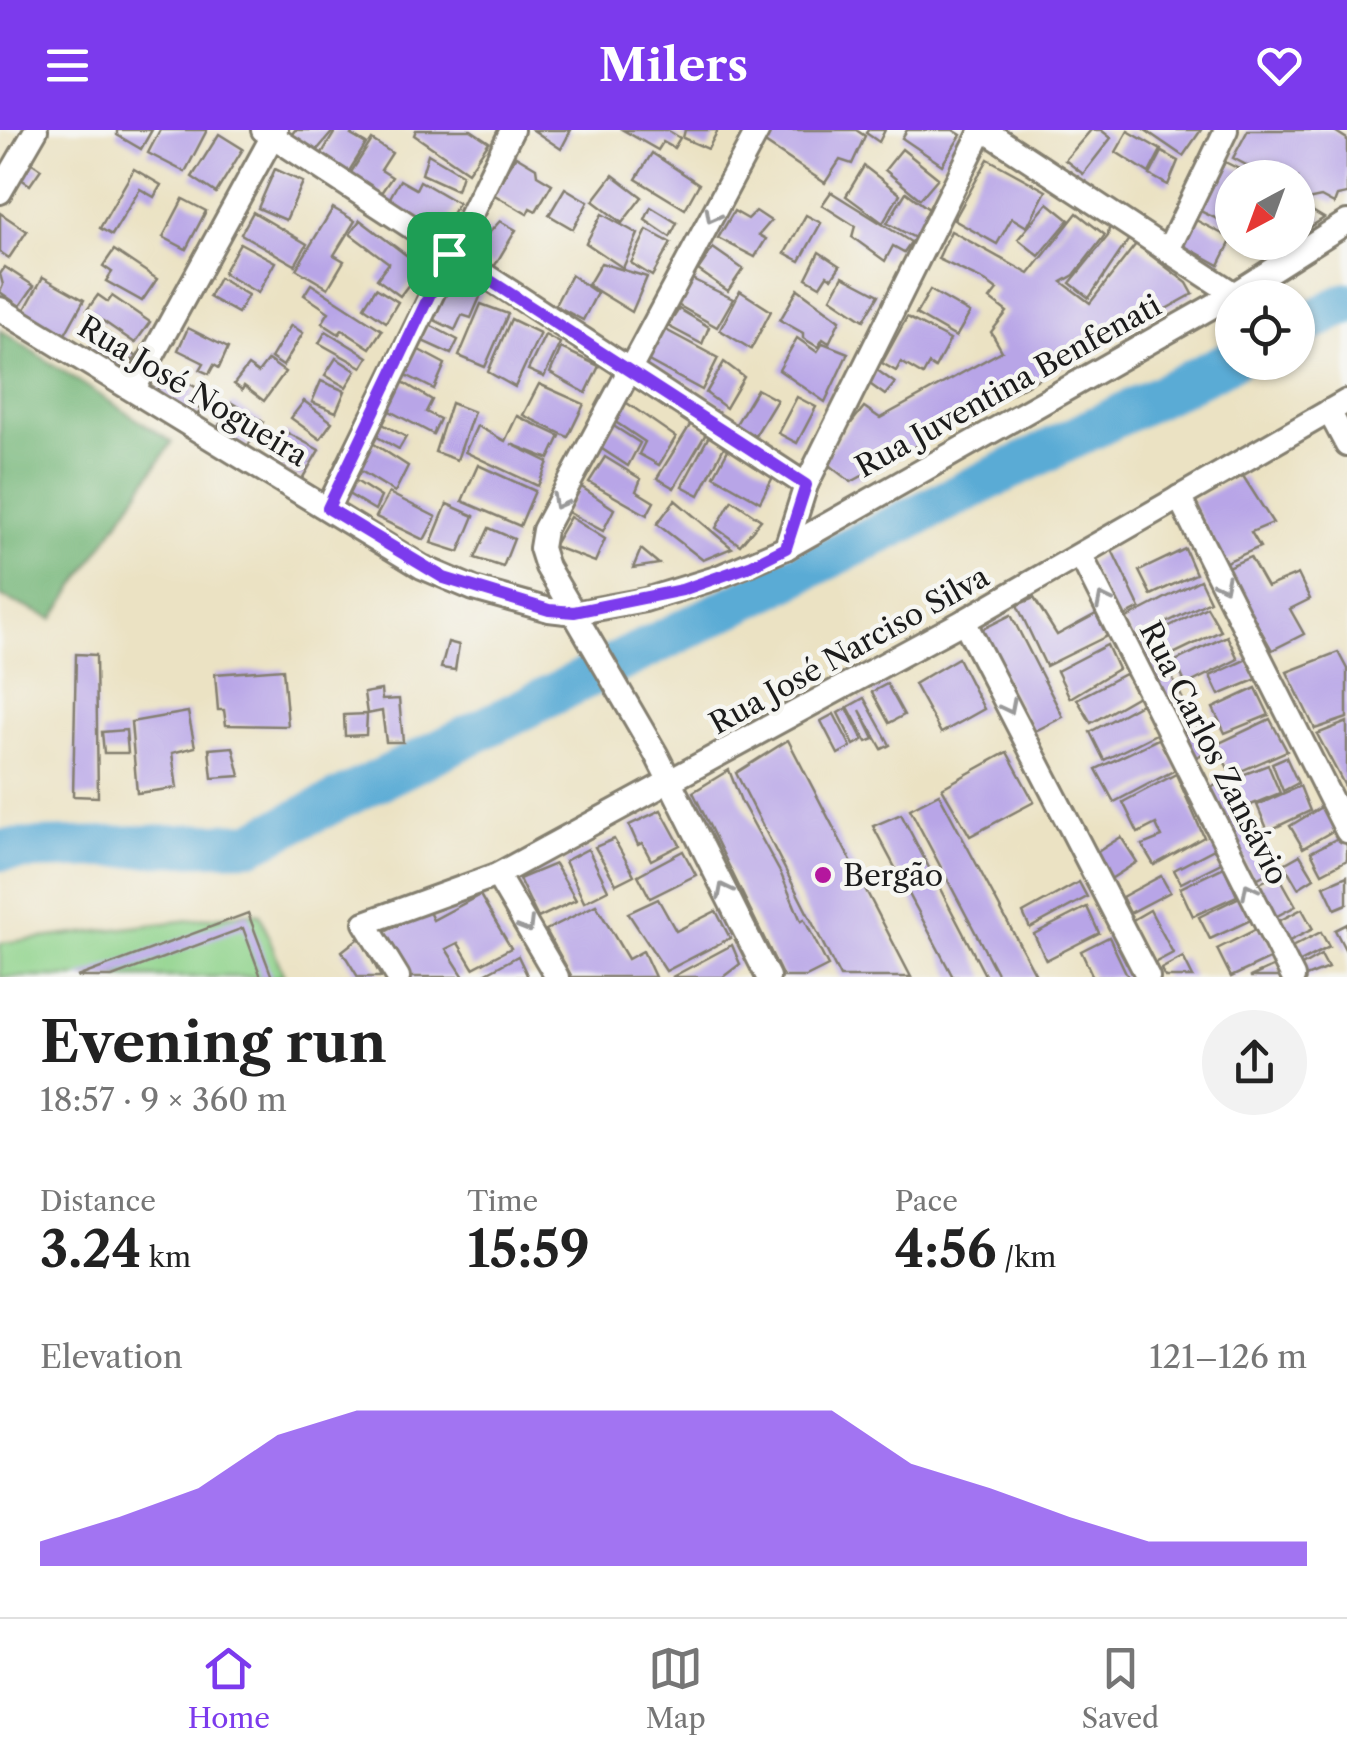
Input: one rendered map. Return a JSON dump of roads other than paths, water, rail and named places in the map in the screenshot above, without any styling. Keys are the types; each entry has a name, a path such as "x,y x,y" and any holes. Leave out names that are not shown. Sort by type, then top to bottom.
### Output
{"street":[{"path":"0,192 36,130"},
{"path":"328,508 512,130"},
{"path":"758,130 544,530 541,548 547,567 656,754 768,977"},
{"path":"786,548 806,485 983,130 1215,281"},
{"path":"1168,250 1226,130"},
{"path":"134,389 271,132 449,254 806,485"},
{"name":"Rua Juventina Benfenati","path":"1256,280 1347,222"},
{"name":"Rua Juventina Benfenati","path":"574,612 682,590 750,566 1215,305"},
{"name":"Rua José Nogueira","path":"0,310 444,578 549,610 574,612"},
{"path":"1338,406 1347,445"},
{"name":"Rua José Narciso Silva","path":"398,977 365,923 496,875 1081,556 1338,406"},
{"path":"1179,497 1347,831"},
{"name":"Rua Carlos Zansávio","path":"1081,556 1293,977"},
{"path":"964,621 1148,977"},
{"path":"496,875 557,977"}],"waterway":[{"path":"1315,319 1347,303"},
{"path":"0,850 251,843 1215,368"}],"place":[{"name":"Bergão","path":"823,875"}]}
